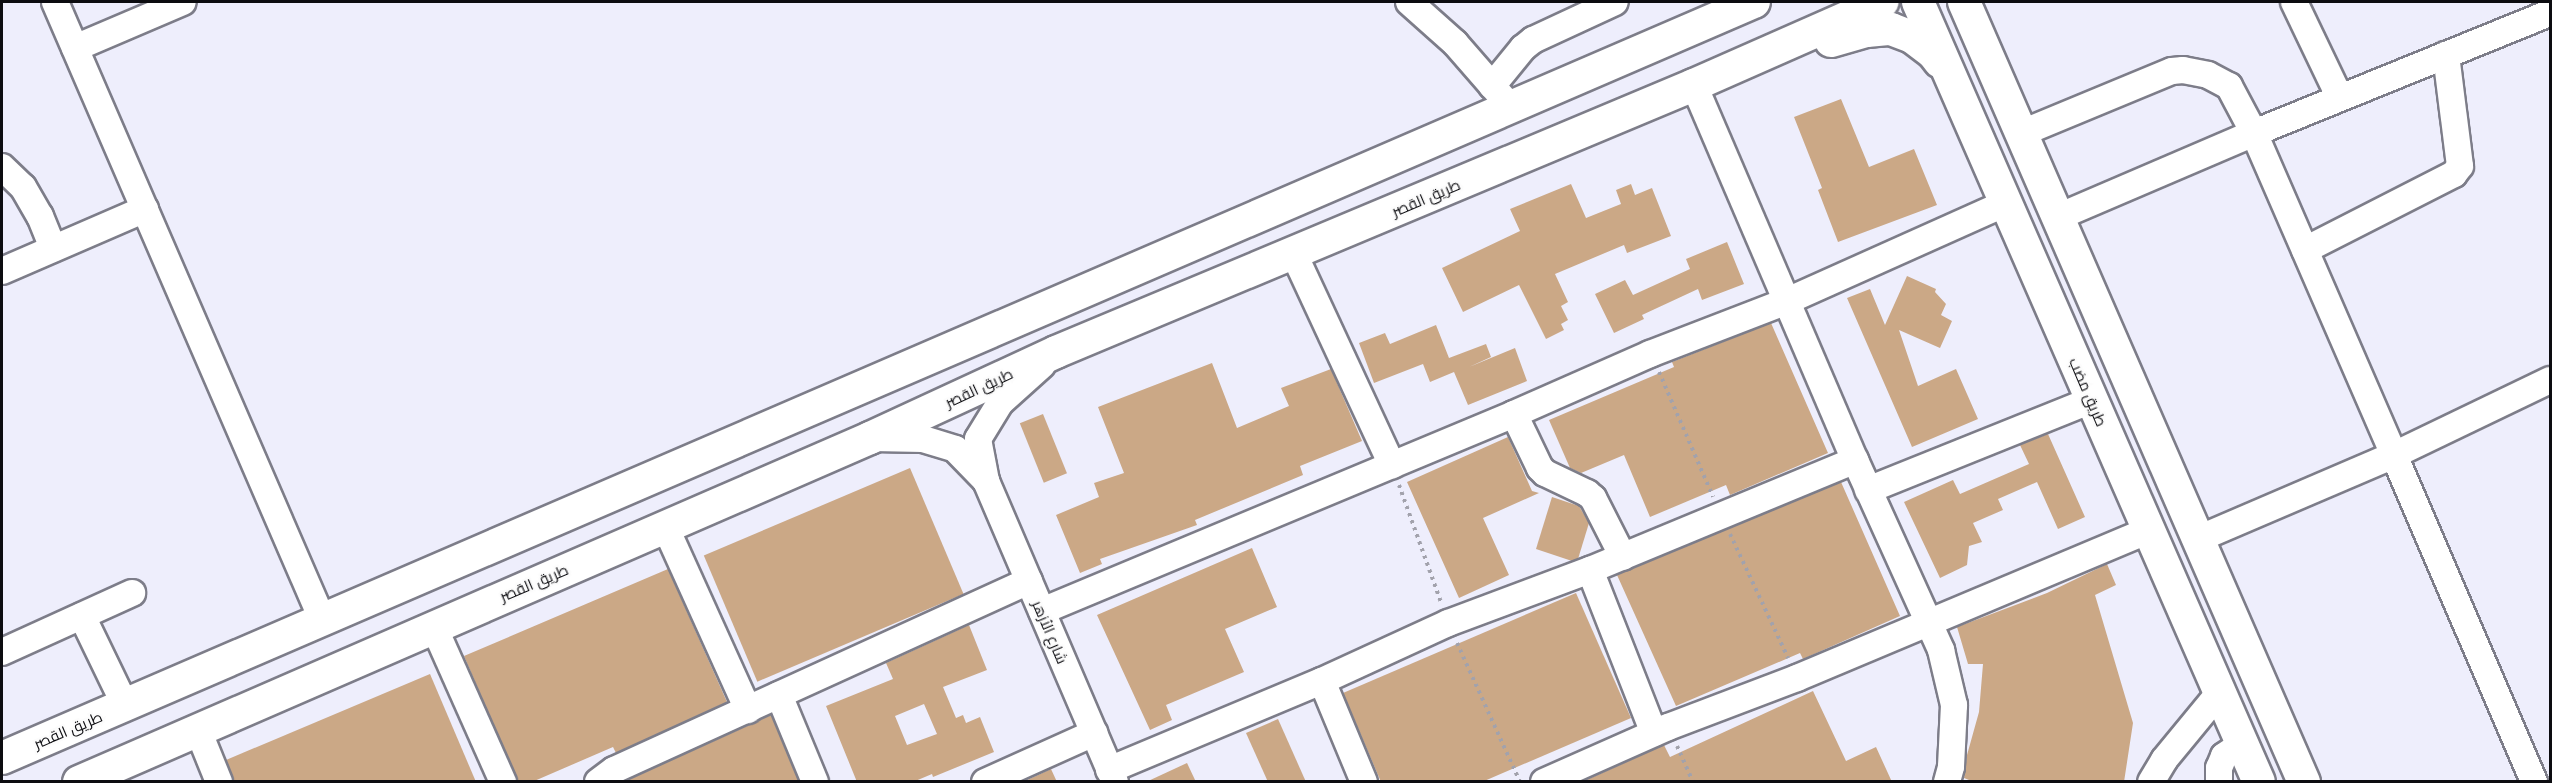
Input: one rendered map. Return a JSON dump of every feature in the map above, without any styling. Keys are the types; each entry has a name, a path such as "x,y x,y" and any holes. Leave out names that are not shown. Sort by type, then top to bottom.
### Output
{"main road":[{"name":"طريق القصر","path":"2,758 322,619 1501,96 1754,2"},
{"name":"طريق القصر","path":"79,782 870,438 1056,352 1694,85 1882,2"},
{"name":"طريق مضب","path":"1918,2 2147,531 2259,782"},
{"path":"1964,2 2304,782"},
{"path":"1987,53 1989,2"},
{"path":"1738,66 1867,31 1891,29 1912,37 1933,53 1950,76"}],"street":[{"path":"55,2 322,619"},
{"path":"75,48 183,2"},
{"path":"1409,2 1455,44 1501,96 1523,48 1533,40 1615,2"},
{"path":"2294,2 2340,98"},
{"path":"2058,217 2254,133 2550,13"},
{"path":"2305,250 2454,174 2460,166 2446,55"},
{"path":"2022,133 2172,71 2183,70 2208,75 2229,86 2254,133 2305,250 2531,781"},
{"path":"1694,85 1868,490 1941,650 1954,705 1951,767 1947,782"},
{"path":"2,167 23,187 40,216 53,249"},
{"path":"1042,611 1514,414 1650,354 1787,301 2006,203"},
{"path":"2,271 145,210"},
{"path":"1294,254 1392,465"},
{"name":"شارع الأزهر","path":"1056,352 1000,403 978,439 986,482 1112,776"},
{"path":"2198,539 2394,455 2550,380"},
{"path":"1868,490 2092,400"},
{"path":"1514,414 1540,468 1545,473 1593,498 1623,557"},
{"name":"شارع الأزهر","path":"870,438 923,439 955,449 986,482"},
{"path":"1112,776 1448,623 1623,557 1855,460"},
{"path":"665,526 748,710"},
{"path":"1544,782 1661,730 1797,678 2147,531"},
{"path":"1590,570 1661,730"},
{"path":"598,782 614,770 1029,581"},
{"path":"2,652 132,593"},
{"path":"82,616 125,705"},
{"path":"434,627 503,782"},
{"path":"1322,681 1364,782"},
{"path":"2151,782 2164,760 2220,692"},
{"path":"778,695 815,782"},
{"path":"198,730 219,782"},
{"path":"985,782 1094,733"},
{"path":"2219,782 2219,768 2224,756 2242,744"}],"path":[{"path":"1650,354 1721,516 1797,678"},
{"path":"1392,465 1448,623 1520,782"},
{"path":"1661,730 1693,782"}],"building":[{"path":"1841,99 1869,167 1914,149 1937,205 1838,242 1818,190 1822,188 1794,117"},
{"path":"1571,184 1586,218 1621,204 1616,190 1631,184 1635,195 1652,188 1671,236 1627,253 1624,245 1555,274 1568,302 1561,306 1568,320 1561,324 1564,330 1546,339 1519,285 1463,312 1442,268 1520,231 1510,209"},
{"path":"1727,242 1744,284 1702,300 1698,289 1642,315 1644,319 1614,333 1595,294 1625,280 1633,295 1690,269 1686,259"},
{"path":"1907,276 1936,289 1935,292 1946,304 1941,315 1952,321 1940,348 1899,330 1918,386 1956,369 1978,419 1912,447 1847,298 1870,289 1885,325"},
{"path":"1771,323 1828,453 1730,495 1726,485 1650,517 1624,455 1581,473 1570,468 1549,420 1674,367 1672,362"},
{"path":"1436,325 1449,358 1486,344 1491,357 1469,367 1515,348 1527,381 1468,405 1454,372 1430,382 1423,364 1374,383 1359,343 1385,333 1390,344"},
{"path":"1212,363 1237,428 1289,406 1281,388 1331,369 1362,441 1300,466 1303,475 1195,520 1197,525 1100,559 1102,564 1080,573 1056,515 1099,497 1094,483 1124,473 1098,407"},
{"path":"1043,414 1067,473 1044,483 1020,423"},
{"path":"2048,434 2085,517 2058,529 2037,482 1998,499 2003,510 1973,523 1982,542 1969,546 1967,565 1940,578 1904,502 1953,480 1960,494 2029,464 2020,445"},
{"path":"1508,437 1532,491 1539,493 1483,518 1509,575 1459,598 1407,482"},
{"path":"910,468 964,594 757,682 704,556"},
{"path":"1841,482 1900,616 1803,659 1800,653 1676,706 1617,575"},
{"path":"1552,497 1579,506 1589,523 1578,559 1572,561 1536,549"},
{"path":"1252,548 1277,607 1225,629 1244,672 1166,705 1172,720 1150,730 1097,615"},
{"path":"2107,564 2116,585 2095,595 2133,723 2124,782 1974,782 1964,778 1967,755 1979,712 1983,664 1968,664 1957,627 2047,593"},
{"path":"668,569 727,702 616,753 613,747 532,782 518,782 464,656"},
{"path":"1576,593 1631,718 1482,782 1381,782 1343,693"},
{"path":"969,625 987,670 943,687 956,718 963,715 966,723 980,717 994,752 933,777 932,774 913,782 857,782 826,706 893,679 886,663","holes":["924,704 937,734 907,745 895,716"]},
{"path":"430,674 476,782 234,782 226,760"},
{"path":"1813,691 1846,761 1876,747 1892,782 1582,782 1664,745 1670,757"},
{"path":"771,715 799,782 628,782 628,780"},
{"path":"1278,719 1306,782 1268,782 1246,733"},
{"path":"1187,763 1196,782 1146,782"},
{"path":"1051,769 1057,782 1023,782"}]}
